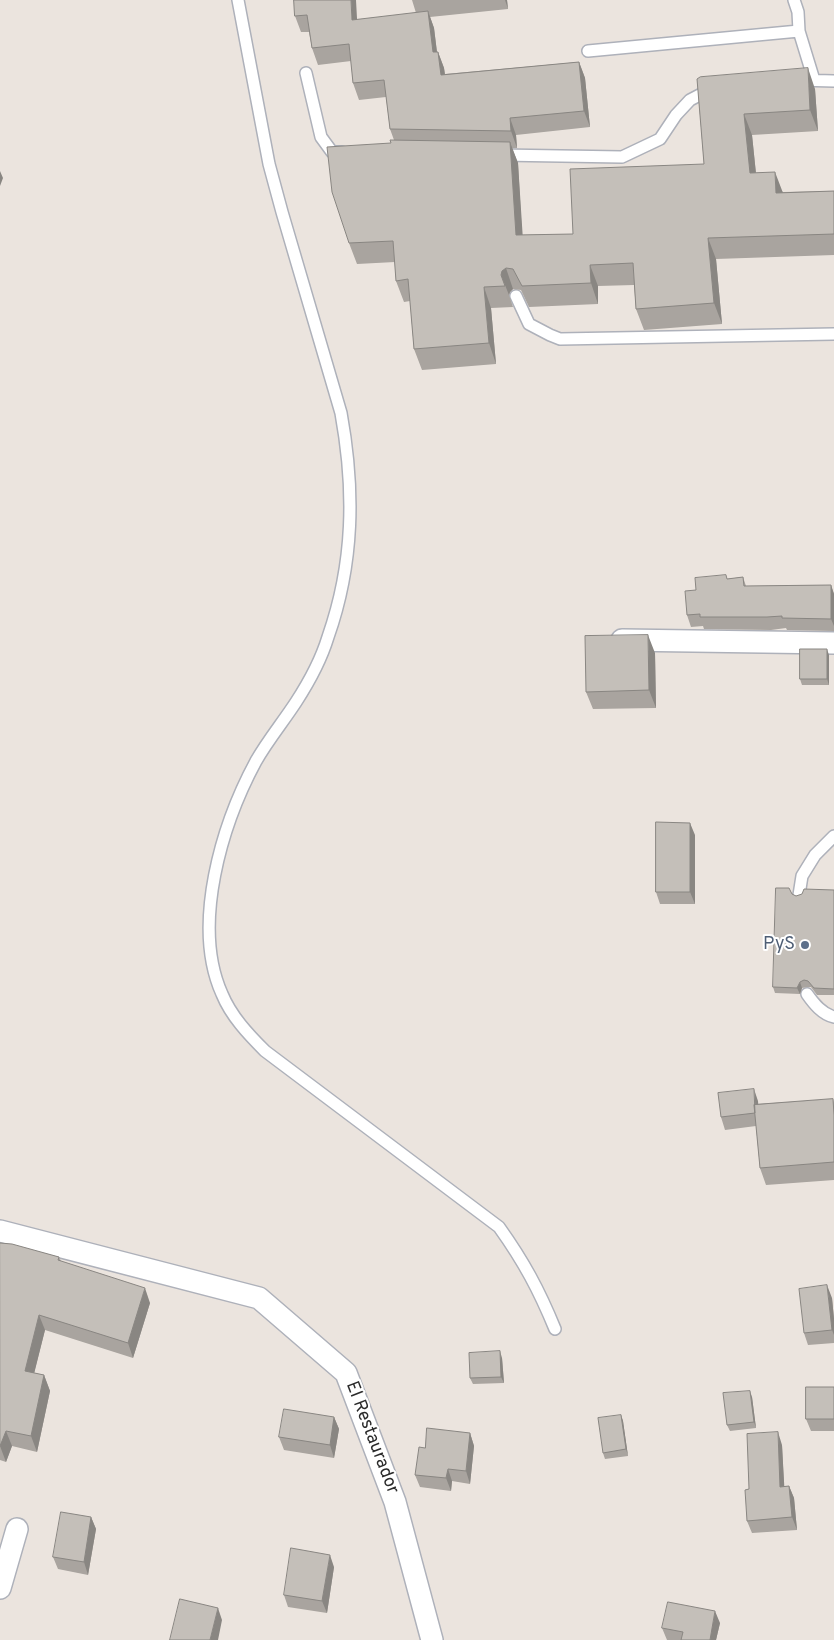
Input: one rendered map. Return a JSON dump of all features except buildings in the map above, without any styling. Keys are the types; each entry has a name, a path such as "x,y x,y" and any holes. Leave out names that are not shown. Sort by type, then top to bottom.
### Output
{"street":[{"path":"607,640 834,643"},
{"name":"El Restaurador","path":"0,1232 259,1298 346,1373 395,1502 432,1640"},
{"path":"0,1588 17,1528"}],"lane":[{"path":"238,0 271,172 341,413 347,445 351,511 345,576 328,639 314,671 297,701 275,730 256,761 240,794 227,828 217,863 208,936 215,976 222,995 234,1015 248,1034 265,1051 499,1227 525,1264 542,1296 555,1329"},
{"path":"794,0 798,12 799,31 814,80"},
{"path":"588,51 799,31"},
{"path":"306,73 322,137 332,152 352,152"},
{"path":"788,80 834,81"},
{"path":"492,154 622,157 660,139 676,115 690,100 709,89 726,86"},
{"path":"516,296 529,324 560,339 834,334"},
{"path":"799,895 802,876 816,855 834,836"},
{"path":"807,994 816,1006 834,1017"}],"place":[{"name":"PyS","path":"805,945"}]}
